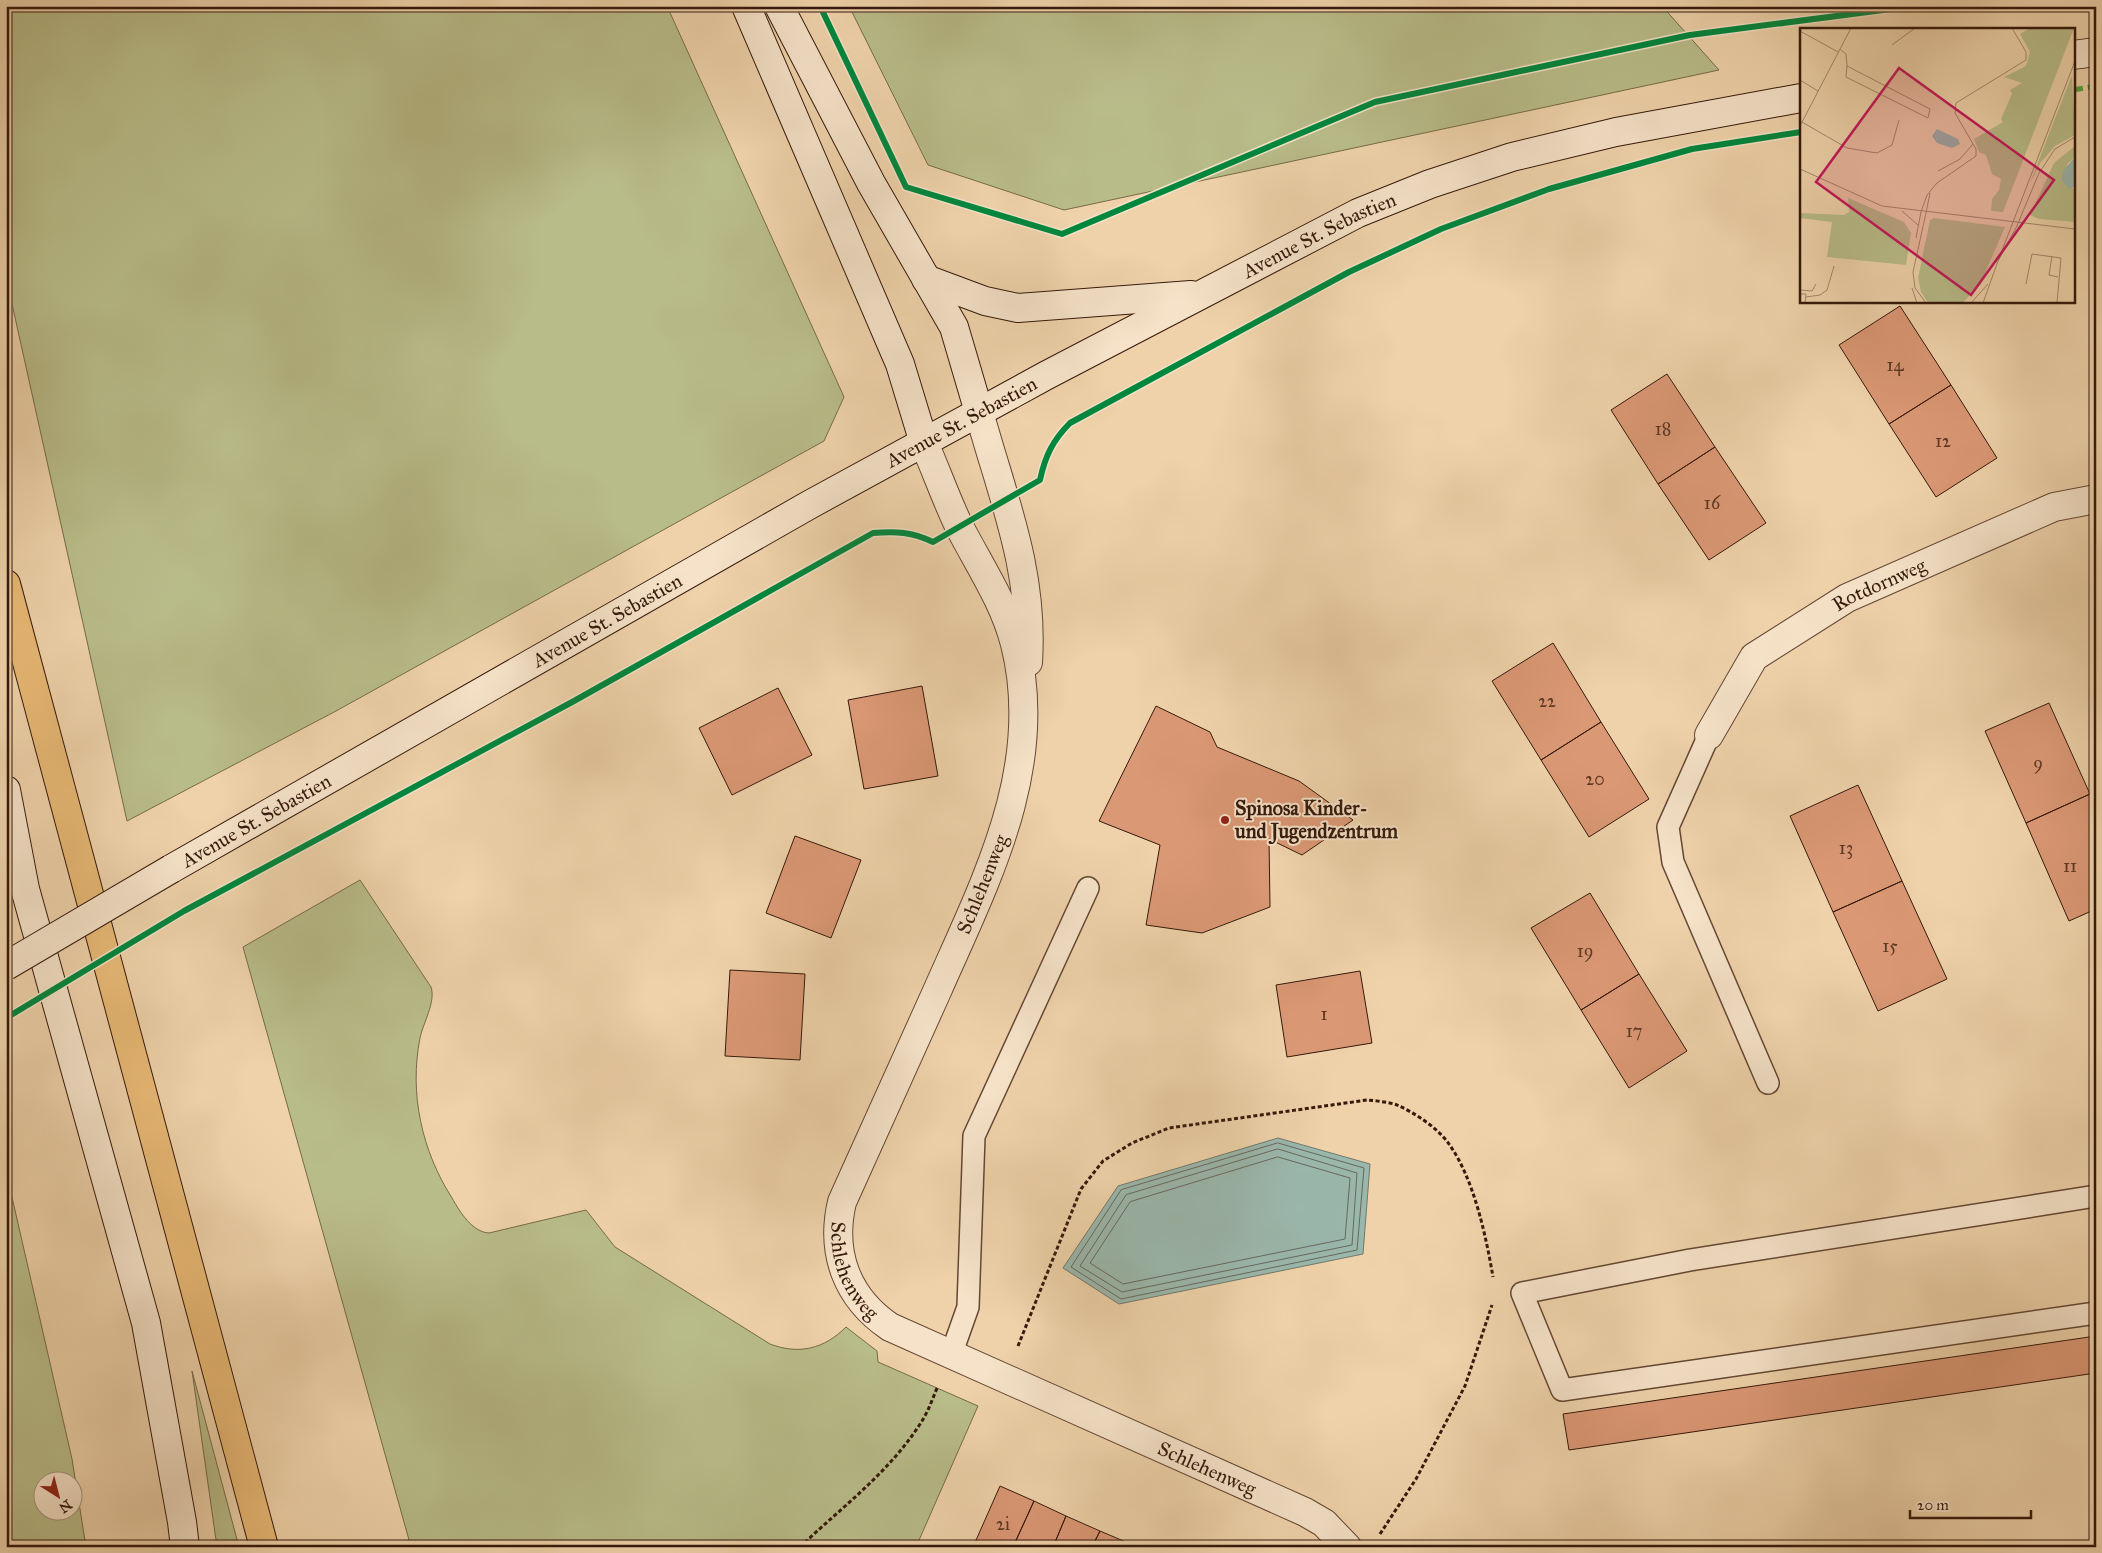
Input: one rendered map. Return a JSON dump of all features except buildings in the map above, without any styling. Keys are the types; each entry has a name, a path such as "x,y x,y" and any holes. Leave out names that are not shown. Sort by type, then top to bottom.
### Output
{"highway":[{"path":"6,584 264,1547"}],"main road":[{"name":"Schlehenweg","path":"746,6 900,364 924,443 960,526 991,583 1008,622 1020,664 1024,707 1023,729"},
{"name":"Schlehenweg","path":"778,6 871,183 954,327 1015,532 1025,579 1029,627 1019,772 1001,842 842,1202 838,1224 838,1246 842,1268 851,1288 864,1306 890,1327 1305,1512 1324,1523 1348,1547"},
{"path":"2074,55 2096,52"},
{"name":"Avenue St. Sebastien","path":"6,966 522,668 978,412 1358,213 1430,184 1512,157 1616,132 1800,98"},
{"path":"926,279 985,301 1018,308 1201,294"},
{"name":"Rotdornweg","path":"1709,735 1754,656 1848,598 2054,507 2096,499"},
{"path":"6,790 25,889 146,1323 185,1547"}],"lane":[{"path":"1709,735 1668,827 1673,862 1768,1083"},
{"path":"951,1355 968,1307 974,1136 1088,888"},
{"path":"2096,1196 1690,1260 1522,1292 1562,1390 2096,1313"}],"path":[{"path":"1005,1379 1081,1189 1103,1161 1132,1143 1168,1128 1367,1100 1397,1105 1427,1124 1449,1144 1470,1184 1487,1241 1496,1295 1465,1386 1416,1479 1376,1539"},
{"path":"1496,1295 1522,1292"},
{"path":"800,1547 850,1504 889,1466 923,1420 951,1355"}],"green space":[{"path":"6,6 667,6 844,397 824,441 336,711 127,821 6,277"},
{"path":"849,6 1662,6 1719,70 1064,210 928,165"},
{"path":"360,880 431,987 432,999 420,1038 417,1059 417,1101 426,1141 433,1161 459,1209 472,1225 483,1232 489,1233 586,1210 615,1247 770,1344 791,1349 811,1348 829,1340 846,1327 877,1351 878,1362 978,1406 916,1547 411,1547 243,947"},
{"path":"6,1171 74,1470 32,1470 32,1520 82,1520 86,1547 6,1547"},
{"path":"192,1371 239,1547 217,1547"}],"water":[{"path":"1278,1138 1370,1164 1363,1254 1119,1304 1063,1268 1118,1186"}],"marked path":[{"path":"2074,90 2096,86"}],"cycle path":[{"path":"820,6 906,187 1062,234 1375,102 1690,35 1914,6"},
{"path":"6,1018 184,911 574,701 873,533 904,533 933,542 1040,480 1050,449 1070,423 1349,272 1441,229 1549,189 1692,149 1800,132"}],"place":[{"name":"Spinosa Kinder- und Jugendzentrum","path":"1225,820"}]}
